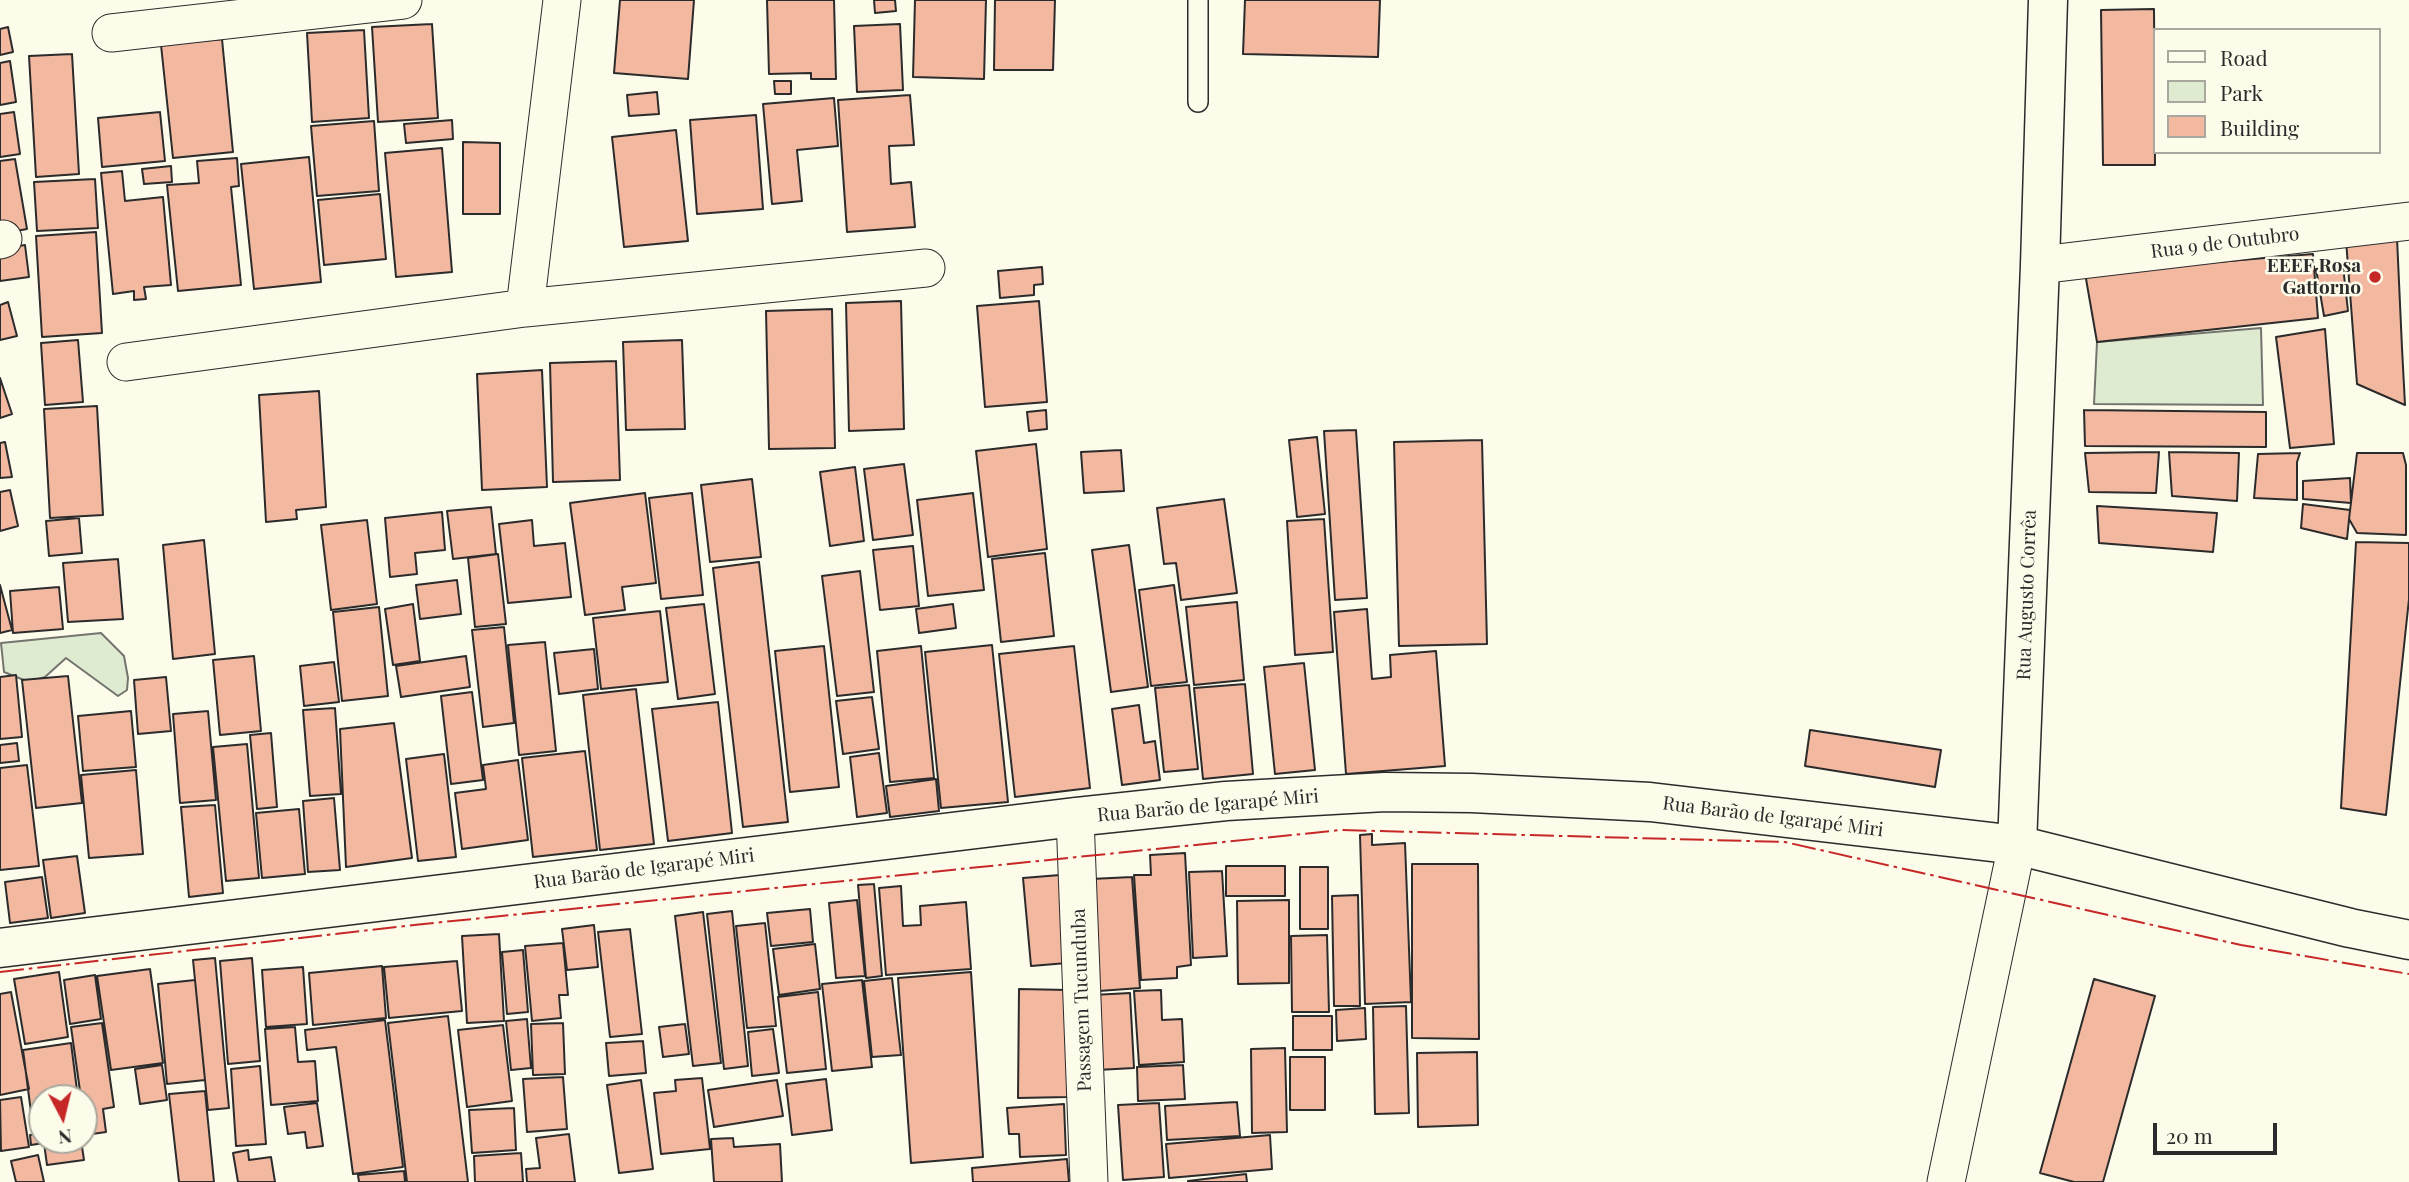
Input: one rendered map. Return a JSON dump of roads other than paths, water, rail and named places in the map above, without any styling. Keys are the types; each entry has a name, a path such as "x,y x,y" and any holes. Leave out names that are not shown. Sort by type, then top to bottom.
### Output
{"street":[{"path":"111,33 403,0"},
{"path":"525,309 562,0"},
{"name":"Rua Augusto Corrêa","path":"1946,1182 2017,845 2048,0"},
{"name":"Rua 9 de Outubro","path":"2040,265 2409,220"},
{"path":"126,362 525,309 926,268"},
{"name":"Rua Barão de Igarapé Miri","path":"0,948 1074,817 1240,800 1385,792 1472,793 1650,802 2017,845 2350,928 2409,940"},
{"name":"Passagem Tucunduba","path":"1074,817 1089,1182"}],"lane":[{"path":"1198,0 1198,102"}],"place":[{"name":"EEEF Rosa Gattorno","path":"2375,277"}]}
